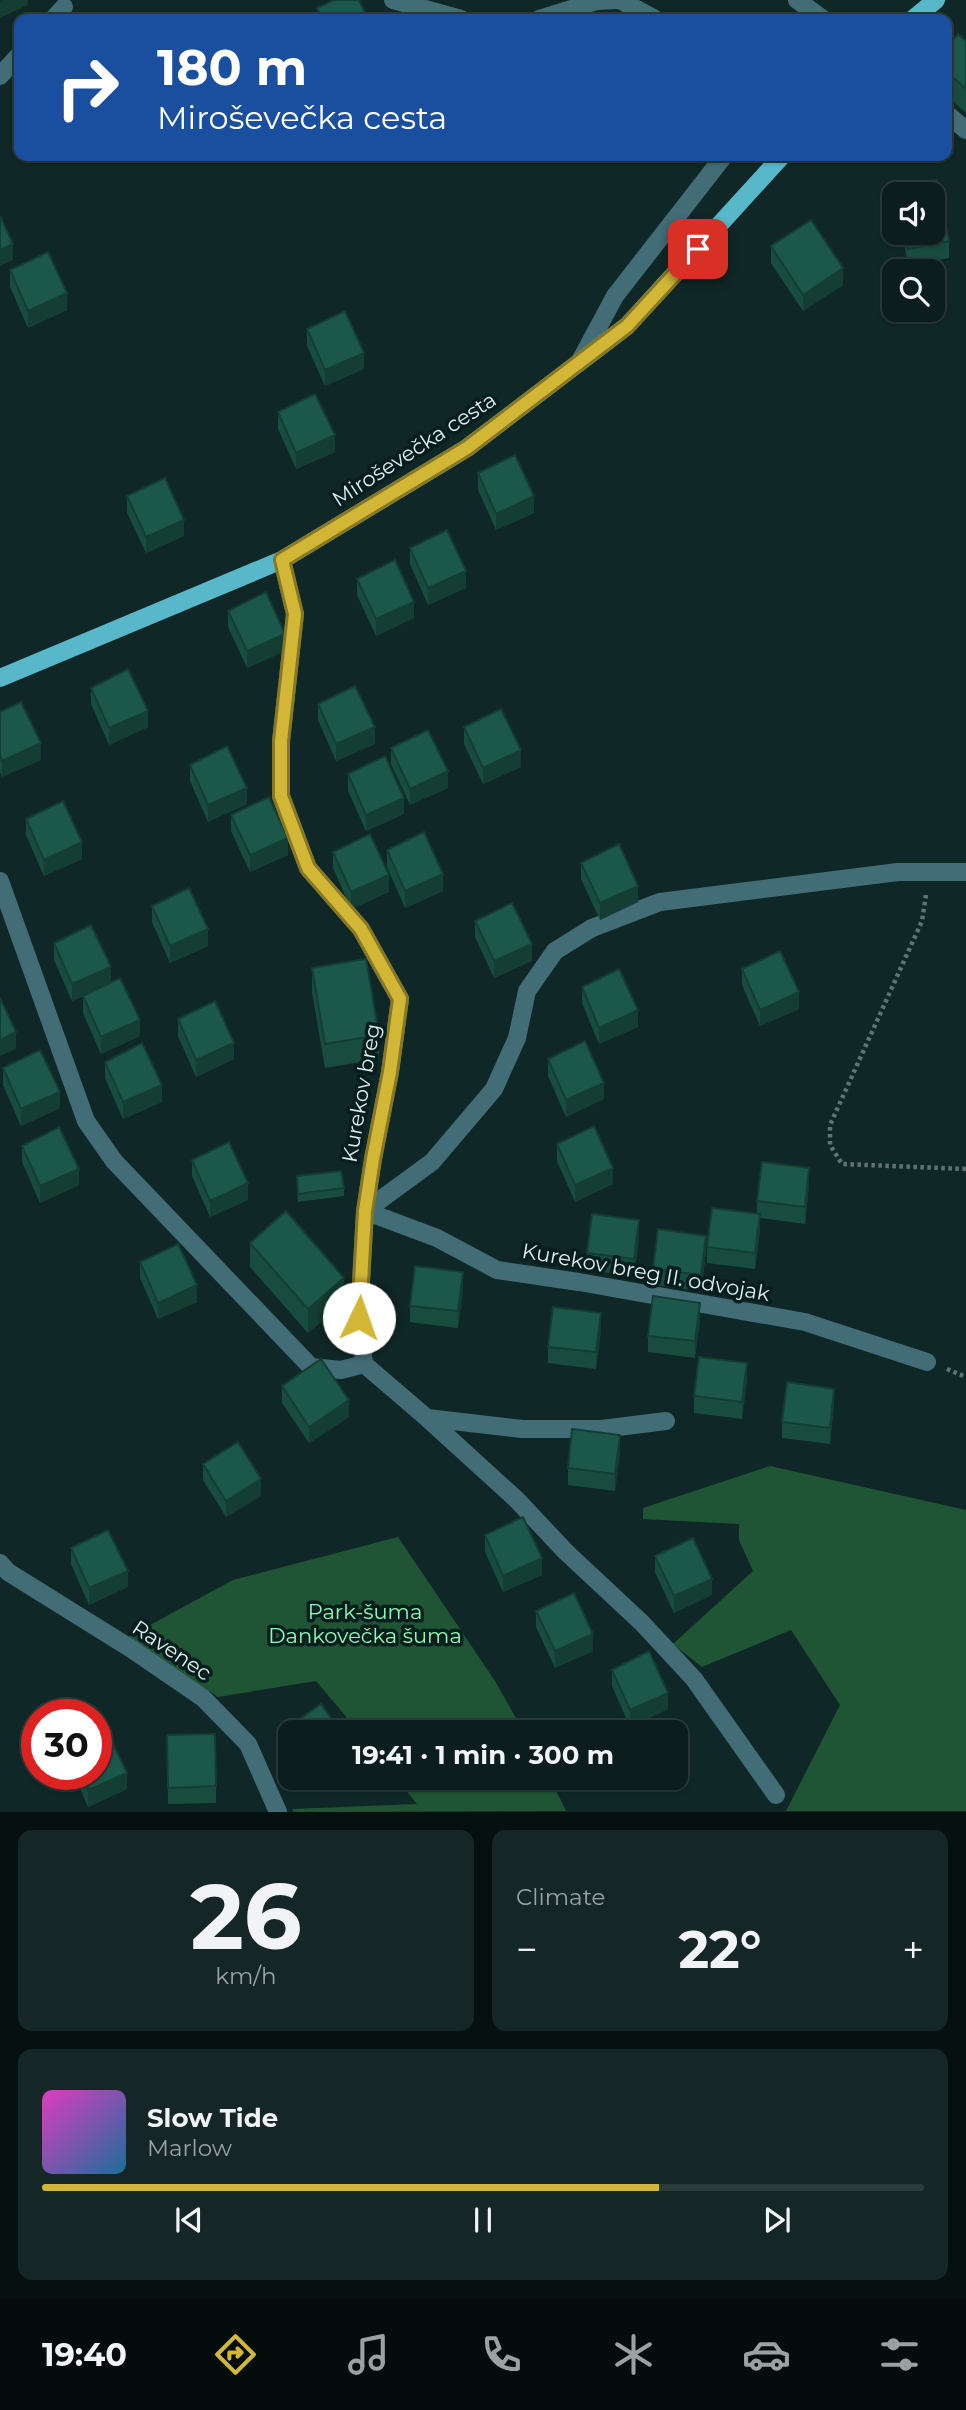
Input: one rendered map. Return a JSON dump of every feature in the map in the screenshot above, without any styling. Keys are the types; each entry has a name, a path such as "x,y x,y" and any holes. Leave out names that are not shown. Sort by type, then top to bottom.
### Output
{"main road":[{"path":"919,14 936,0"},
{"name":"Miroševečka cesta","path":"0,678 282,560 467,448 627,326 777,161"}],"street":[{"path":"393,0 443,14"},
{"path":"555,14 597,1 619,0 646,14"},
{"path":"797,0 816,14"},
{"path":"0,76 14,61"},
{"path":"952,118 966,130"},
{"path":"579,363 615,296 720,161"},
{"name":"Kurekov breg","path":"282,560 295,614 281,741 281,796 308,868 361,929 400,999 365,1211 359,1318 364,1364"},
{"path":"365,1211 432,1162 494,1088 517,1038 527,991 555,951 592,928 660,902 898,872 966,872"},
{"path":"0,881 86,1121 114,1161 311,1367 341,1370 364,1364 517,1500 566,1552 642,1623 694,1679 776,1795"},
{"name":"Kurekov breg II. odvojak","path":"365,1211 437,1238 497,1270 805,1322 927,1362"},
{"path":"427,1418 522,1429 602,1429 666,1421"},
{"name":"Ravenec","path":"0,1563 8,1572 130,1648 203,1698 248,1744 278,1811"}],"path":[{"path":"929,873 922,921 830,1125 830,1145 842,1164 966,1168"}],"green space":[{"path":"770,1466 966,1510 966,1811 786,1811 840,1705 791,1630 702,1667 673,1644 753,1571 739,1540 739,1524 643,1519 643,1508"},
{"name":"Park-šuma Dankovečka šuma","path":"398,1537 495,1681 517,1720 349,1720 316,1681 218,1697 128,1637 233,1580"},
{"path":"406,1790 556,1790 566,1811 294,1812 292,1809 417,1804"}],"building":[{"path":"334,0 359,0 366,14 320,14 317,8"},
{"path":"958,34 966,41 966,89 952,76 952,41"},
{"path":"0,216 13,244 0,250"},
{"path":"811,220 843,268 803,295 771,246"},
{"path":"945,221 949,241 945,242"},
{"path":"907,245 928,245 908,249"},
{"path":"48,252 67,293 28,311 10,270"},
{"path":"345,311 364,353 325,370 307,329"},
{"path":"315,394 335,435 296,453 278,412"},
{"path":"515,455 534,496 496,514 478,473"},
{"path":"165,478 184,520 146,537 127,496"},
{"path":"447,530 466,571 428,588 410,548"},
{"path":"395,560 414,602 376,619 357,579"},
{"path":"266,592 285,634 247,651 228,611"},
{"path":"128,669 148,711 109,728 91,688"},
{"path":"355,686 375,727 336,744 318,704"},
{"path":"21,702 41,743 2,761 0,712"},
{"path":"501,709 521,750 483,768 464,727"},
{"path":"428,730 448,771 410,789 391,748"},
{"path":"227,746 247,788 208,805 190,765"},
{"path":"385,756 404,798 366,815 348,774"},
{"path":"269,797 288,838 250,855 231,815"},
{"path":"63,801 82,842 44,860 26,819"},
{"path":"424,832 443,874 405,891 387,850"},
{"path":"370,834 389,875 351,892 333,852"},
{"path":"619,844 638,886 600,903 581,863"},
{"path":"189,888 208,929 170,946 152,906"},
{"path":"512,903 532,944 494,961 475,921"},
{"path":"91,925 111,967 72,984 54,943"},
{"path":"780,951 799,992 760,1010 742,969"},
{"path":"366,959 379,1035 325,1044 312,968"},
{"path":"619,969 638,1010 599,1028 582,987"},
{"path":"120,978 140,1020 101,1037 83,996"},
{"path":"0,998 16,1032 0,1040"},
{"path":"215,1001 234,1043 196,1060 178,1019"},
{"path":"585,1041 604,1083 566,1100 548,1059"},
{"path":"142,1043 162,1085 123,1102 105,1062"},
{"path":"40,1050 60,1092 21,1109 3,1068"},
{"path":"594,1126 613,1168 575,1185 557,1144"},
{"path":"59,1127 79,1169 40,1186 22,1146"},
{"path":"229,1142 248,1183 210,1201 192,1160"},
{"path":"762,1162 809,1168 805,1207 757,1201"},
{"path":"341,1171 344,1188 298,1194 297,1176"},
{"path":"712,1208 760,1214 755,1253 707,1247"},
{"path":"286,1211 344,1278 308,1309 250,1243"},
{"path":"592,1214 639,1220 634,1259 587,1253"},
{"path":"658,1229 706,1236 701,1275 653,1269"},
{"path":"178,1244 197,1285 158,1303 140,1262"},
{"path":"415,1266 463,1272 458,1311 410,1306"},
{"path":"653,1296 700,1303 695,1341 648,1336"},
{"path":"553,1307 601,1313 596,1352 548,1347"},
{"path":"699,1357 747,1363 742,1402 694,1396"},
{"path":"321,1359 349,1400 309,1427 282,1386"},
{"path":"787,1382 834,1389 830,1428 782,1422"},
{"path":"572,1429 620,1435 615,1474 568,1468"},
{"path":"238,1442 261,1479 226,1501 203,1464"},
{"path":"523,1517 542,1558 503,1576 485,1535"},
{"path":"108,1530 128,1571 89,1588 71,1548"},
{"path":"693,1538 712,1579 674,1596 655,1556"},
{"path":"574,1593 593,1634 555,1651 536,1611"},
{"path":"649,1651 668,1693 630,1710 612,1670"},
{"path":"321,1704 332,1720 299,1720"},
{"path":"215,1734 216,1786 168,1788 167,1735"},
{"path":"112,1742 127,1773 112,1780"}],"route":[{"path":"359,1318 365,1211 400,999 361,929 308,868 281,796 281,741 295,614 282,560 467,448 627,326 698,249"}]}
